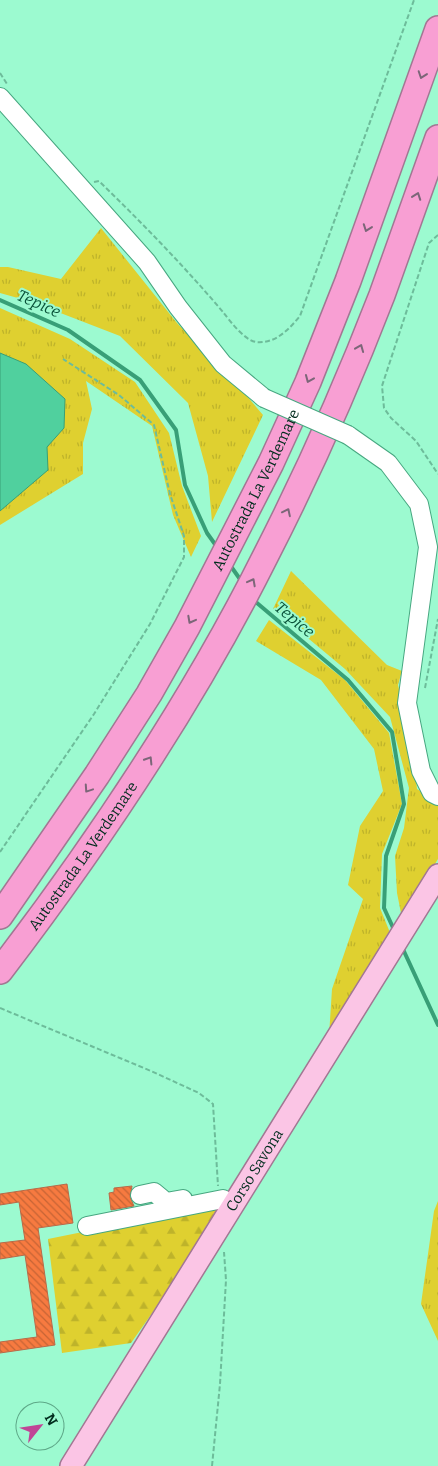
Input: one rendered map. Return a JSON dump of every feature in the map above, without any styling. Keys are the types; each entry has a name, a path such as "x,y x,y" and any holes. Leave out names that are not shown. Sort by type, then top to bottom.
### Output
{"highway":[{"name":"Autostrada La Verdemare","path":"0,916 81,800 149,694 238,529 271,463 308,382 341,299 438,28"},
{"name":"Autostrada La Verdemare","path":"0,971 84,858 146,764 191,691 266,556 306,472 363,339 438,138"}],"main road":[{"name":"Corso Savona","path":"71,1466 217,1230 224,1200 373,980 438,875"}],"lane":[{"path":"0,97 147,262 178,307 223,364 264,398 348,435 388,463 419,504 428,547 407,703 420,771 432,793 438,796"},
{"path":"140,1195 154,1192 166,1202 224,1200"},
{"path":"87,1226 224,1200"}],"path":[{"path":"78,184 99,181 192,276 240,333 255,342 271,341 288,331 300,316 414,0"},
{"path":"438,235 429,243 382,386 384,408 391,418 416,441 438,474"},
{"path":"0,852 99,705 150,624 184,557 184,536 170,494 154,425 119,395 63,359"},
{"path":"424,694 438,619"},
{"path":"0,1008 151,1071 199,1093 213,1104 224,1200"},
{"path":"212,1466 220,1384 226,1280 224,1252 217,1230"}],"green space":[{"path":"101,228 177,323 263,415 212,522 208,476 188,403 120,336 32,302 0,293 0,267 8,267 61,279"},
{"path":"0,308 70,339 135,382 169,433 182,486 201,536 191,557 173,515 152,426 86,381 92,409 83,443 83,474 0,525"},
{"path":"291,571 387,665 402,671 398,685 413,748 417,789 438,802 438,859 402,918 397,893 395,856 404,828 409,788 390,717 345,669 273,609"},
{"path":"269,620 345,680 389,733 402,804 382,854 380,908 391,935 329,1036 332,989 363,899 348,885 360,826 383,791 374,749 321,680 256,641"},
{"path":"438,1201 438,1341 421,1304 434,1211"},
{"path":"216,1205 218,1220 131,1343 62,1353 48,1239"}],"shaded area":[{"path":"0,353 26,364 65,399 64,428 47,447 48,470 0,511"}],"building":[{"path":"67,1184 73,1223 38,1228 55,1345 0,1353 0,1342 37,1337 25,1255 0,1259 0,1243 25,1240 19,1202 0,1205 0,1194"},
{"path":"132,1186 130,1197 134,1206 111,1210 109,1193 114,1192 114,1188"}],"waterway":[{"name":"Tepice","path":"0,300 68,330 140,380 176,430 185,485 207,533 217,547"},
{"name":"Tepice","path":"230,565 242,582"},
{"name":"Tepice","path":"253,598 348,680 392,732 404,804 386,856 384,908 395,932"},
{"name":"Tepice","path":"402,947 438,1025"}]}
